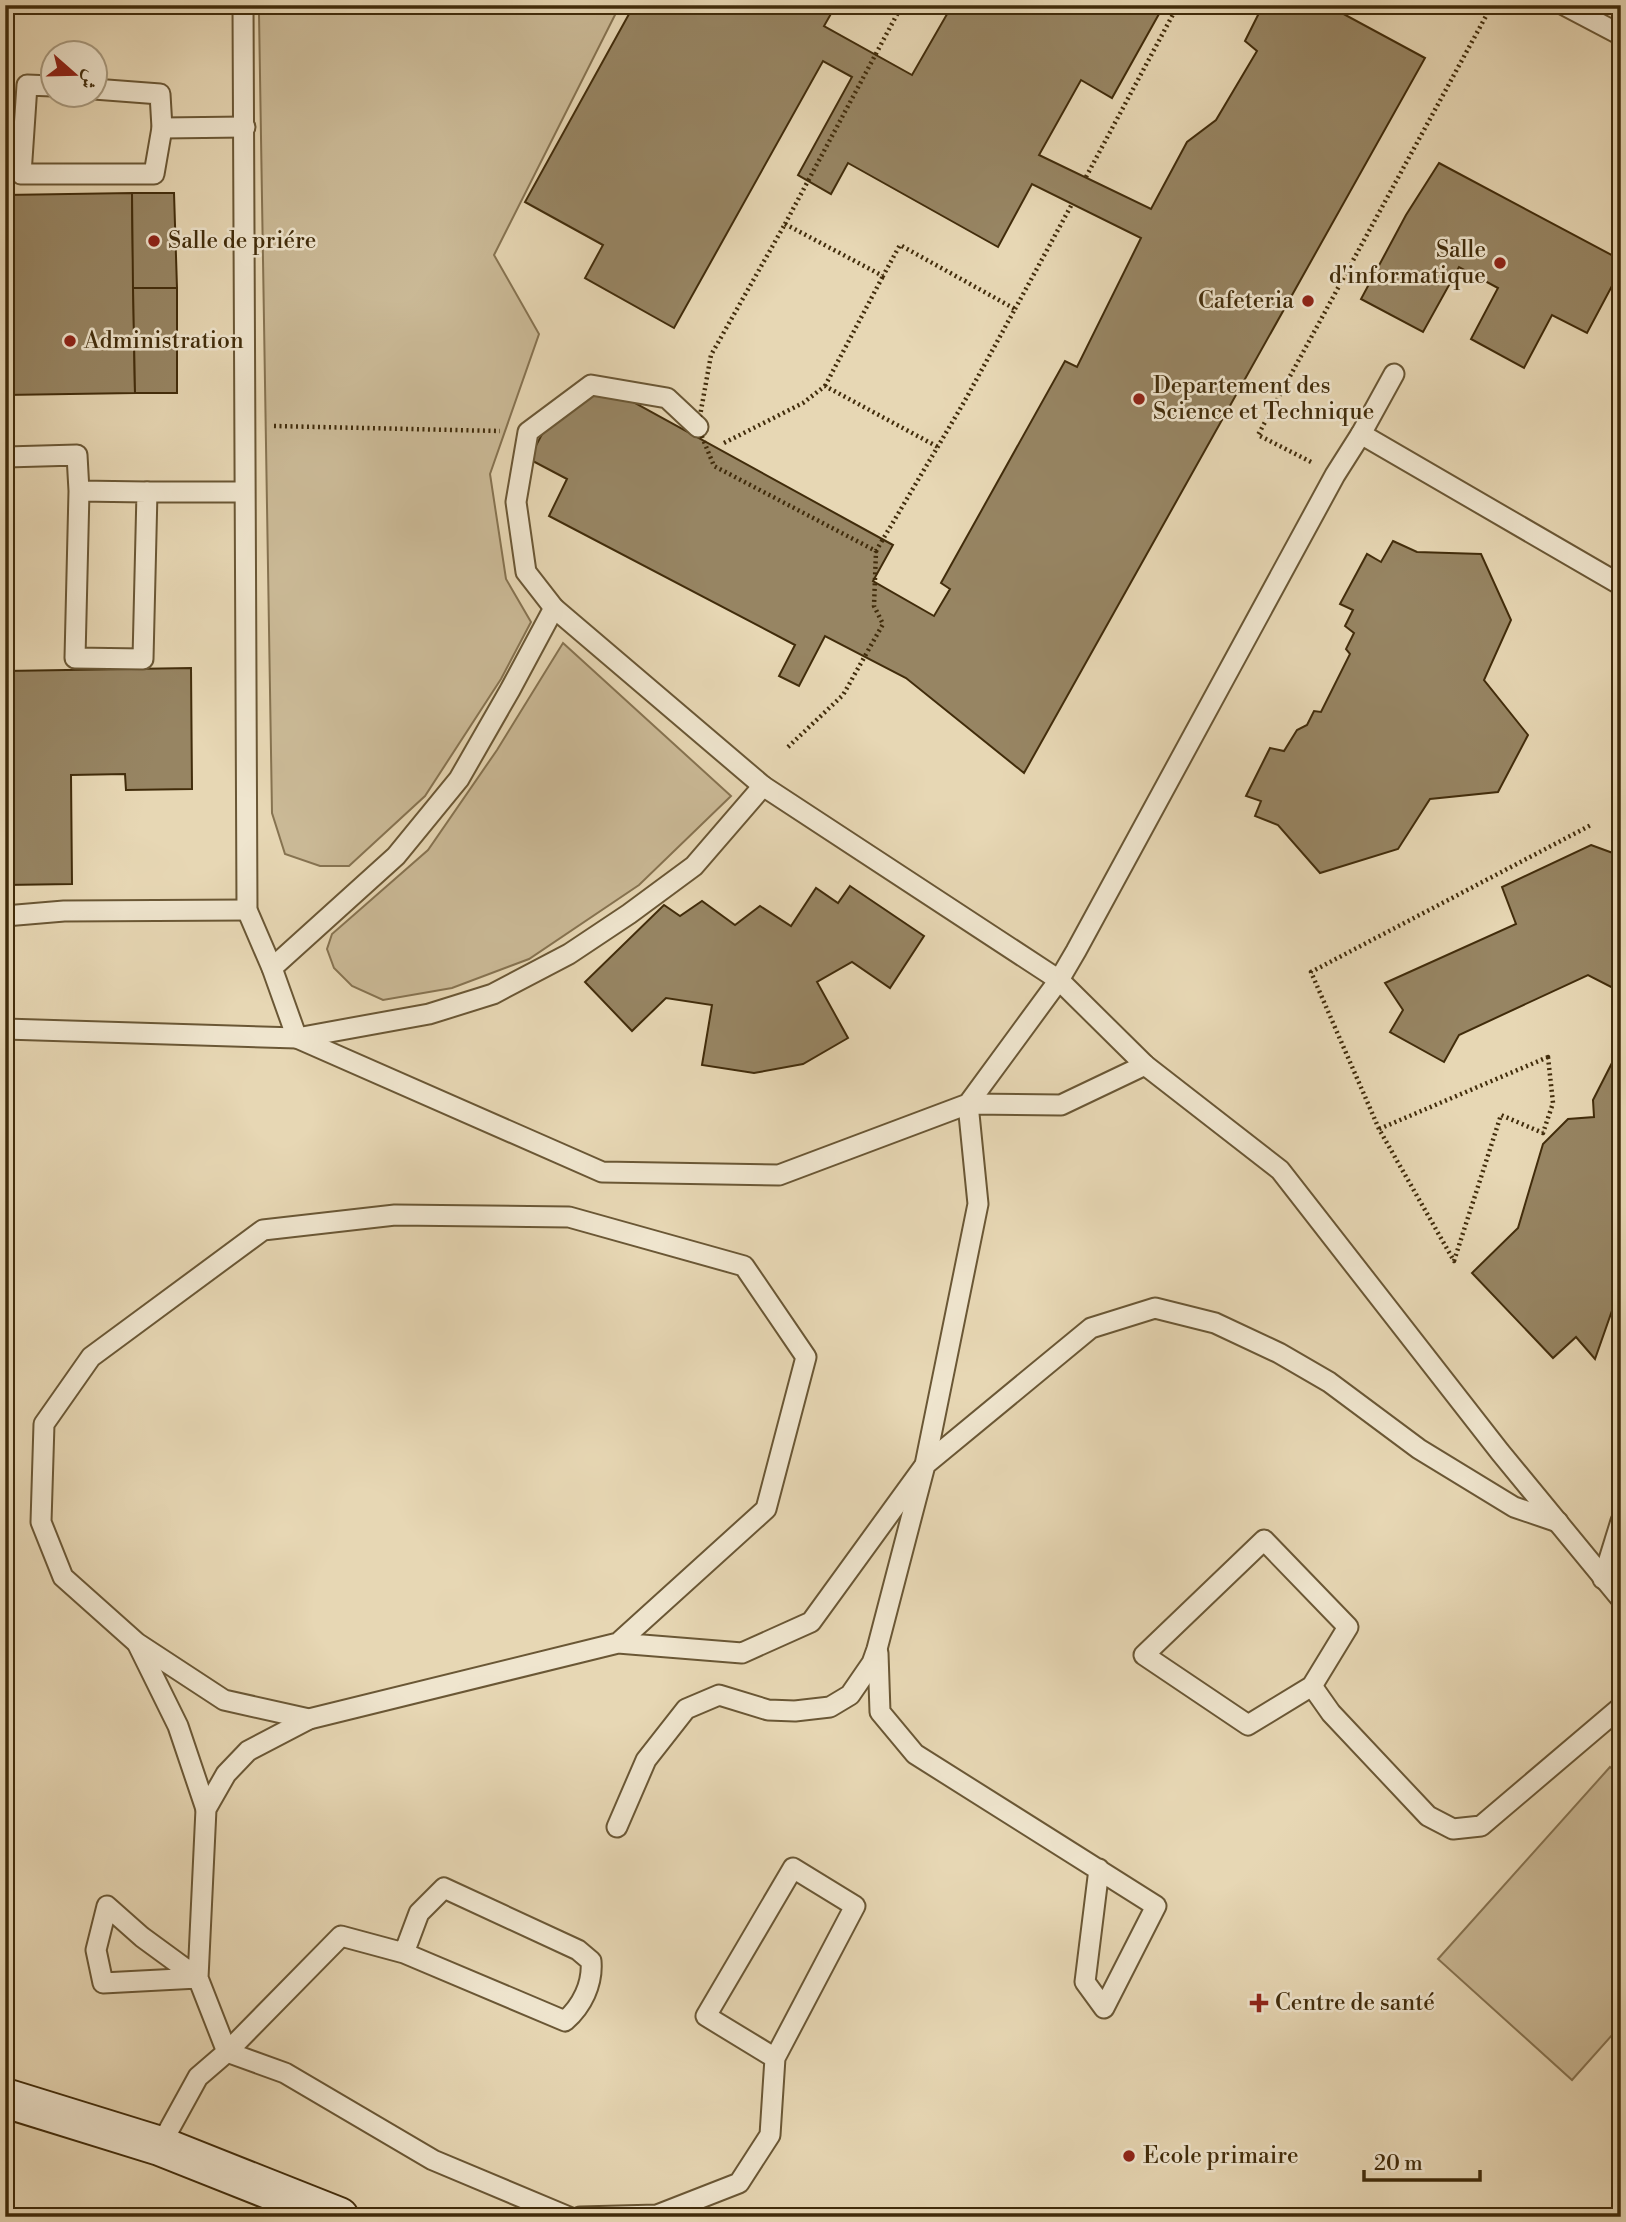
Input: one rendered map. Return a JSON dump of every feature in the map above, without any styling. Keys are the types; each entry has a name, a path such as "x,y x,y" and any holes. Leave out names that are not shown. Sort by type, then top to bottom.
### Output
{"main road":[{"path":"5,2098 160,2146 339,2217"}],"lane":[{"path":"243,5 247,910 272,968 297,1038 602,1171 779,1175 968,1104 1061,1105 1145,1065"},
{"path":"1564,5 1621,35"},
{"path":"38,85 27,85 21,174 154,174 162,128 160,94 108,90"},
{"path":"162,128 245,127"},
{"path":"617,1827 646,1760 686,1709 719,1695 768,1710 795,1711 830,1707 850,1695 872,1663 925,1465 978,1204 968,1104 1059,980 1335,475 1394,373"},
{"path":"698,427 667,398 591,385 528,432 516,502 526,572 554,608 763,786 1059,980 1145,1065 1280,1170 1500,1452 1621,1599"},
{"path":"1361,434 1621,585"},
{"path":"6,457 77,455 79,491 75,658 143,659 147,492"},
{"path":"79,491 244,492"},
{"path":"272,968 396,856 459,779 554,608"},
{"path":"5,1028 297,1038 429,1014 494,994 569,954 694,866 763,786"},
{"path":"5,916 64,911 247,910"},
{"path":"309,1719 224,1700 138,1643 64,1577 41,1522 44,1424 91,1357 264,1230 395,1214 569,1217 744,1266 806,1357 766,1509 618,1643"},
{"path":"206,1809 226,1774 248,1751 309,1719 618,1643 742,1653 811,1622 925,1465 1091,1328 1155,1308 1215,1323 1279,1353 1329,1382 1419,1449 1502,1500 1514,1507 1560,1522"},
{"path":"1603,1579 1621,1521"},
{"path":"1264,1541 1348,1627 1312,1686 1248,1725 1144,1655 1264,1541"},
{"path":"138,1643 178,1726 206,1809 198,1978 227,2052 285,2073 433,2160 569,2217"},
{"path":"877,1649 880,1712 915,1754 1099,1869 1156,1906 1104,2008 1085,1982 1099,1869"},
{"path":"1312,1686 1332,1713 1428,1816 1452,1829 1481,1826 1621,1707"},
{"path":"580,2217 657,2215 739,2183 770,2135 775,2059 855,1906 793,1868 706,2016 775,2059"},
{"path":"160,2146 198,2077 227,2052 341,1936 404,1953 514,2002 565,2021 578,2009 592,1975 591,1961 578,1951 444,1888 419,1913 404,1953"},
{"path":"107,1906 142,1937 198,1978 103,1983 96,1950 107,1906"}],"path":[{"path":"876,551 714,466 698,427 711,355 785,224 902,5"},
{"path":"1086,177 1178,5"},
{"path":"1335,475 1258,435 1492,5"},
{"path":"788,747 843,695 883,624 874,606 876,551 938,447 1072,204"},
{"path":"785,224 883,276"},
{"path":"708,452 803,403 825,386 900,245 1015,309"},
{"path":"825,386 938,447"},
{"path":"246,425 528,432"},
{"path":"1379,1129 1548,1057 1553,1102 1543,1133 1501,1115 1454,1261 1379,1129 1311,972 1591,825"}],"shaded area":[{"path":"418,5 620,5 494,255 539,334 490,474 506,579 531,622 501,679 425,796 349,866 320,866 285,854 272,813 259,14"},
{"path":"563,643 731,796 639,885 529,959 452,988 383,1000 352,986 334,968 327,949 332,934 428,850 497,750"},
{"path":"1610,1767 1621,1776 1621,2025 1572,2080 1438,1959"}],"building":[{"name":"Departement des Science et Technique","path":"634,5 836,5 824,26 912,75 950,9 942,5 1164,5 1112,98 1081,80 1039,155 1151,209 1187,142 1216,120 1257,51 1245,41 1263,5 1327,5 1425,58 1024,773 906,678 825,636 799,686 779,676 795,645 549,516 567,479 529,459 554,411 608,388 893,545 873,581 934,616 950,589 941,583 1065,361 1077,367 1141,238 1032,184 998,247 848,163 831,194 798,175 852,77 823,61 674,328 585,278 603,245 525,202"},
{"name":"Salle d'informatique","path":"1439,163 1621,260 1621,269 1587,333 1552,315 1524,368 1471,339 1498,288 1459,267 1423,332 1361,299 1406,215"},
{"name":"Administration","path":"132,193 135,393 5,395 5,195"},
{"name":"Salle de priére","path":"132,193 174,193 177,288 133,288"},
{"path":"133,288 177,288 177,393 135,393"},
{"path":"1393,541 1417,552 1481,554 1511,620 1484,680 1528,735 1498,792 1430,799 1398,849 1320,873 1278,825 1255,816 1261,801 1246,796 1270,748 1284,751 1297,730 1307,725 1314,711 1321,712 1350,654 1346,649 1354,633 1345,626 1353,610 1340,604 1367,554 1381,562"},
{"path":"191,668 192,789 126,790 125,774 71,775 72,884 5,885 5,671"},
{"path":"1591,845 1621,856 1621,992 1588,975 1459,1035 1444,1062 1390,1032 1403,1010 1385,983 1516,924 1502,887"},
{"path":"850,886 924,936 890,988 852,962 817,982 848,1038 803,1064 754,1073 702,1065 712,1005 666,998 632,1031 585,982 664,905 680,916 702,901 735,925 760,906 791,926 816,888 838,903"},
{"path":"1614,1059 1621,1063 1621,1285 1595,1359 1576,1337 1553,1358 1472,1273 1518,1228 1543,1144 1568,1119 1594,1117 1593,1100"}],"place":[{"name":"Salle de priére","path":"154,241"},
{"name":"Salle d'informatique","path":"1500,263"},
{"name":"Cafeteria","path":"1308,301"},
{"name":"Administration","path":"70,341"},
{"name":"Departement des Science et Technique","path":"1139,399"},
{"name":"Centre de santé","path":"1259,2003"},
{"name":"Ecole primaire","path":"1129,2156"}]}
